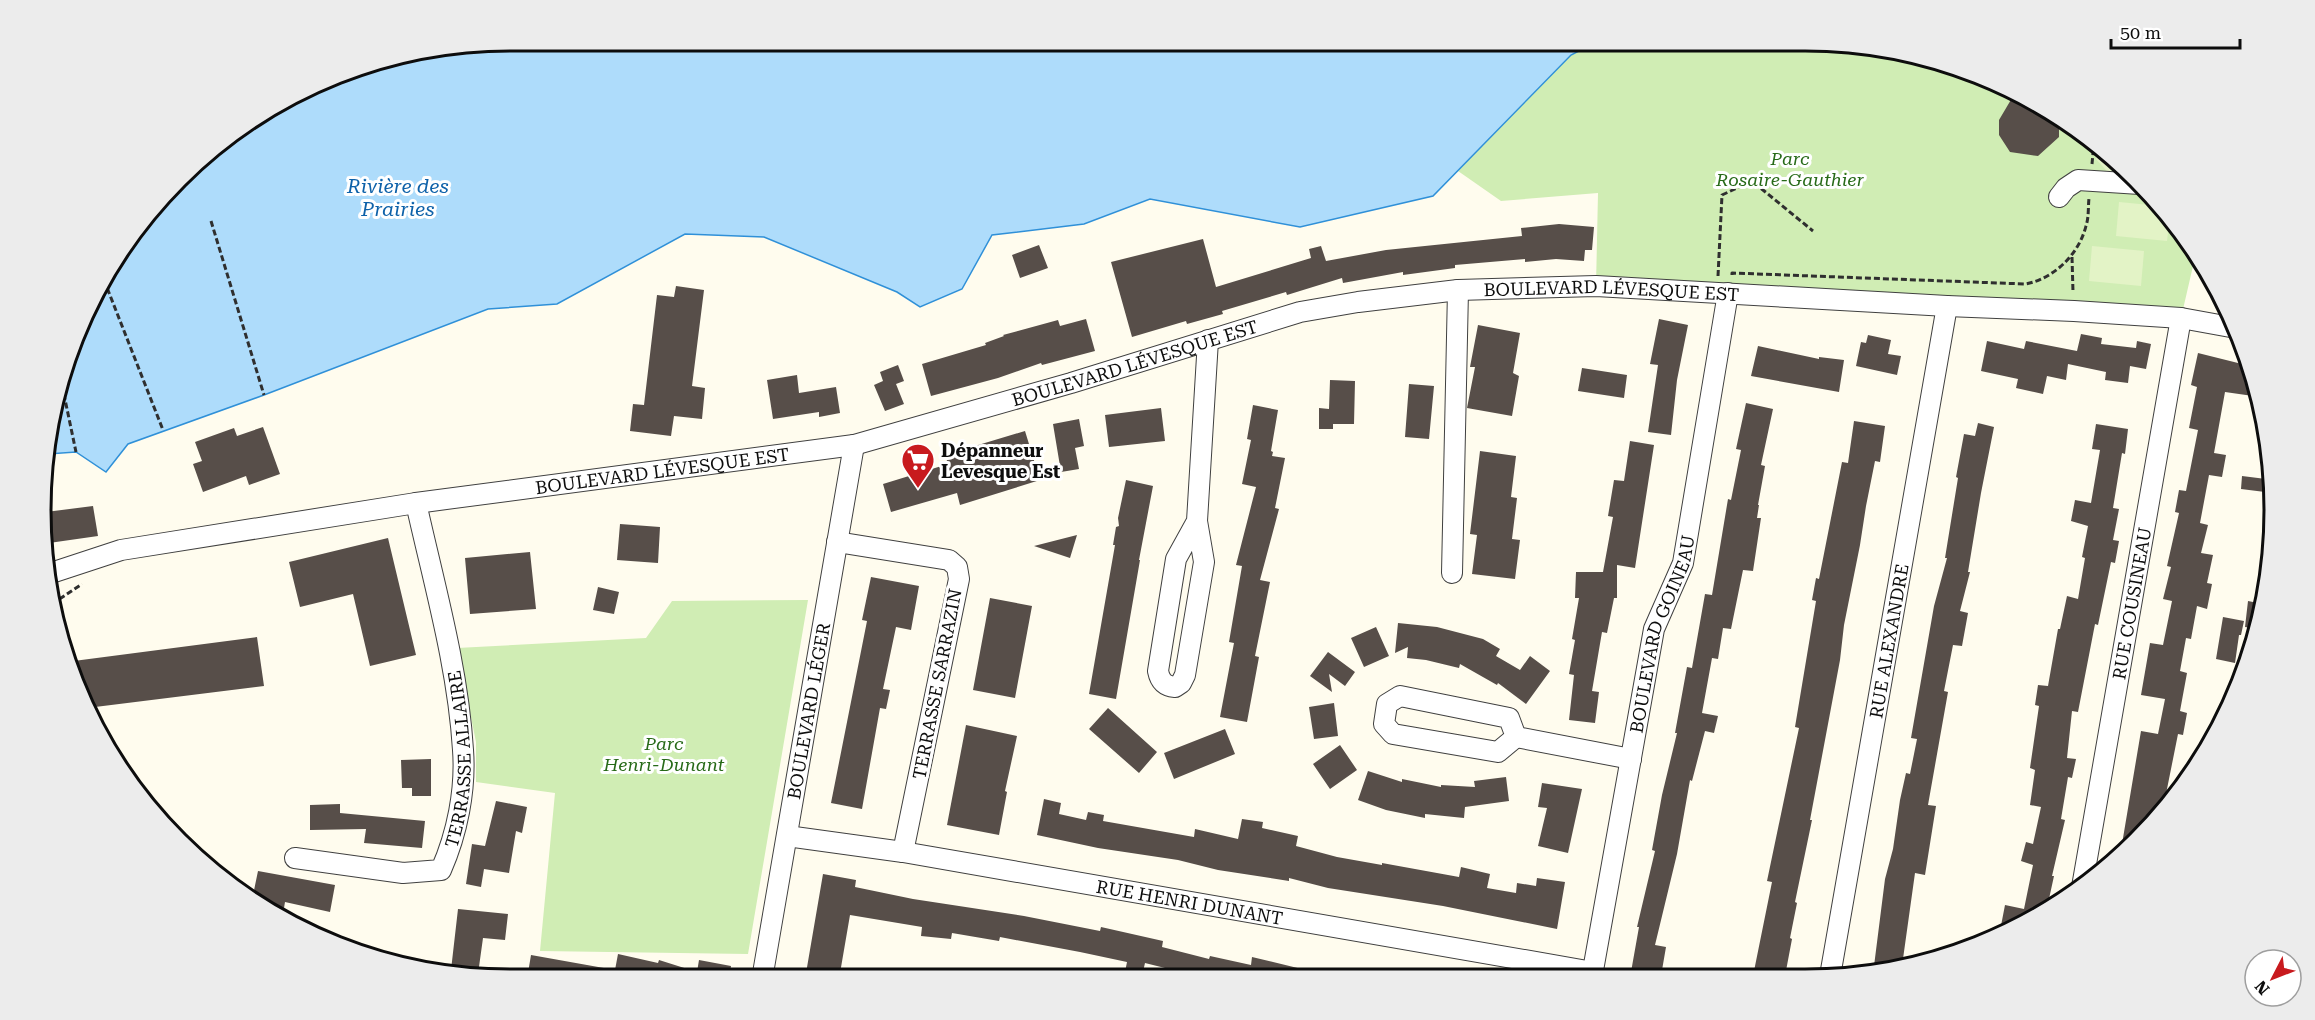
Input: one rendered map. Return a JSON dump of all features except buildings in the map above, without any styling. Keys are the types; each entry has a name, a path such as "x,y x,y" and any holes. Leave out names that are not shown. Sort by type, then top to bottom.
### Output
{"street":[{"path":"2059,197 2066,188 2078,180 2128,183"},
{"name":"BOULEVARD LÉVESQUE EST","path":"55,571 122,550 416,503 854,444 1071,383 1300,312 1358,302 1458,290 1596,286 2074,311 2181,318 2225,326"},
{"path":"1452,573 1458,290"},
{"name":"BOULEVARD GOINEAU","path":"1594,969 1654,629 1683,563 1722,293"},
{"name":"RUE ALEXANDRE","path":"1831,968 1947,306"},
{"name":"RUE COUSINEAU","path":"2084,874 2181,318"},
{"path":"1197,521 1176,559 1158,671 1160,679 1166,686 1175,687 1181,683 1185,675 1204,562 1197,521 1208,340"},
{"name":"BOULEVARD LÉGER","path":"764,969 854,444"},
{"name":"TERRASSE ALLAIRE","path":"295,858 403,873 441,870 453,844 464,751 448,649 416,503"},
{"name":"TERRASSE SARRAZIN","path":"837,542 950,560 957,567 959,579 903,852"},
{"path":"1400,696 1509,718 1515,737 1498,752 1393,734 1384,724 1387,704 1400,696"},
{"path":"1515,737 1631,759"},
{"name":"RUE HENRI DUNANT","path":"787,836 903,852 1565,969"}],"path":[{"path":"1722,293 1732,273 2025,284 2040,281 2052,274 2072,255 2086,226 2093,153"},
{"path":"1722,293 1722,195 1752,181 1813,231"},
{"path":"211,221 264,395"},
{"path":"2072,255 2074,311"},
{"path":"107,289 163,430"},
{"path":"65,399 76,452"},
{"path":"60,599 82,584"}],"green space":[{"name":"Parc Rosaire-Gauthier","path":"1579,51 1835,52 1895,60 1953,75 1981,86 2035,112 2060,128 2108,165 2150,207 2193,265 2181,318 1596,286 1598,193 1501,201 1458,171 1571,55"},
{"path":"2096,156 2124,179 2114,179 2096,159"},
{"path":"2119,202 2148,205 2168,230 2167,241 2116,236"},
{"path":"2092,246 2144,251 2141,286 2089,281"},
{"name":"Parc Henri-Dunant","path":"808,600 748,954 540,951 555,793 476,782 476,742 457,648 646,638 672,601"}],"water":[{"name":"Rivière des Prairies","path":"510,51 1579,51 1571,55 1433,196 1300,227 1150,199 1084,224 992,235 962,289 920,307 897,292 764,237 685,234 557,304 488,309 264,395 128,444 106,472 76,452 55,454 60,420 75,362 112,280 165,207 207,165 280,112 334,86 391,67 450,55"}],"place":[{"name":"Dépanneur Levesque Est","path":"918,489"}]}
